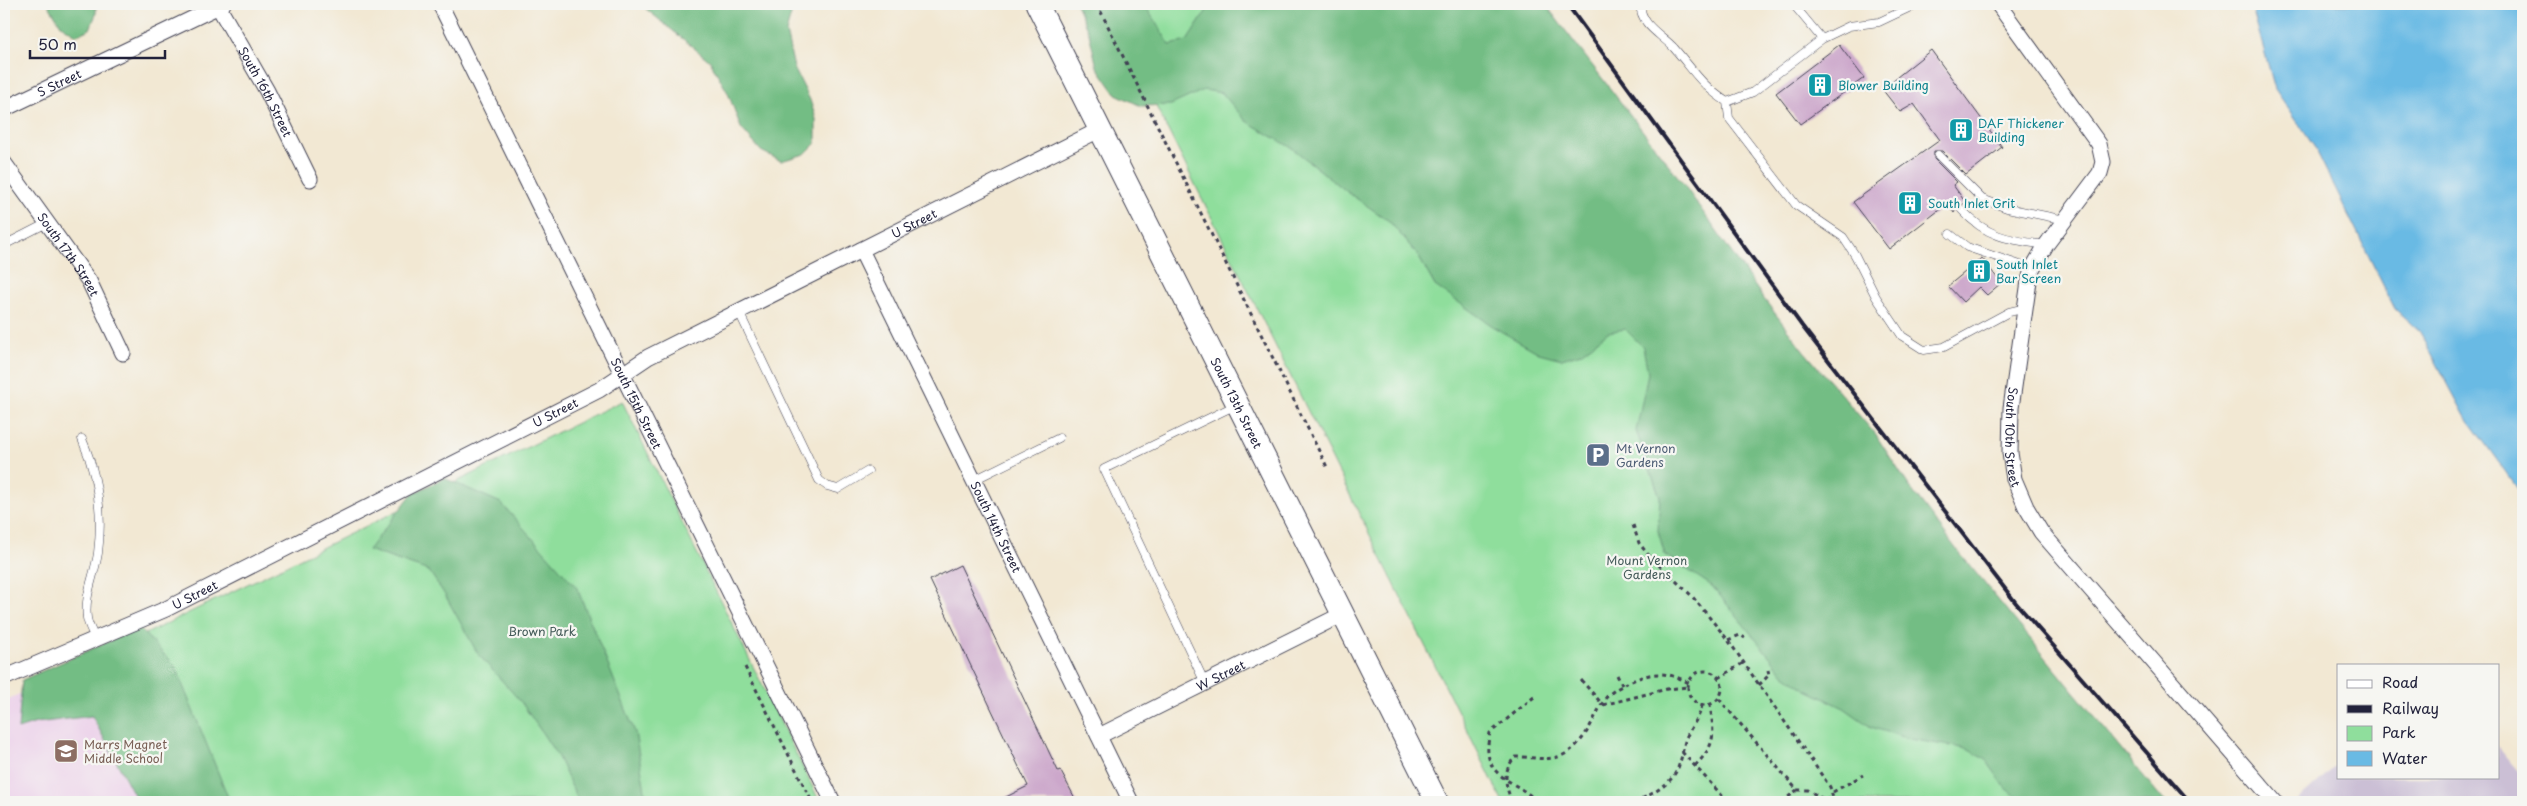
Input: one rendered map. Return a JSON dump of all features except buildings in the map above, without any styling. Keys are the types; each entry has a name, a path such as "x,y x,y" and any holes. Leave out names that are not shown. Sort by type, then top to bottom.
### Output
{"main road":[{"name":"South 13th Street","path":"1037,4 1437,802"}],"street":[{"name":"South 15th Street","path":"440,4 833,802"},
{"name":"South 10th Street","path":"1998,4 2099,144 2103,162 2098,178 2046,246 2032,269 2009,429 2014,479 2026,507 2041,532 2275,802"},
{"name":"S Street","path":"4,110 220,5"},
{"name":"South 16th Street","path":"220,5 267,91 310,179"},
{"name":"U Street","path":"4,678 166,609 599,390 648,358 1100,130"},
{"name":"South 17th Street","path":"4,163 89,281 123,353"},
{"name":"South 14th Street","path":"861,250 1131,802"},
{"name":"W Street","path":"1099,736 1343,614"}],"lane":[{"path":"1640,4 1640,9 1655,34 1667,41 1709,90 1727,102 1729,118 1796,205 1843,237 1856,255 1876,297 1902,336 1924,350 1944,347 2009,312 2026,308"},
{"path":"1793,4 1822,39"},
{"path":"1727,102 1753,92 1822,39 1848,26 1879,22 1917,4"},
{"path":"1938,156 1982,198 2006,208 2065,220"},
{"path":"1962,210 1972,221 1988,232 2006,239 2046,246"},
{"path":"4,244 47,223"},
{"path":"1950,234 1967,247 2032,269"},
{"path":"739,312 819,480 827,486 838,489 868,471"},
{"path":"1205,683 1104,469 1236,404"},
{"path":"974,480 1059,438"},
{"path":"82,439 92,464 99,502 98,552 88,600 87,618 95,639"}],"path":[{"path":"1097,4 1327,466"},
{"path":"1633,525 1640,543 1650,557 1691,595 1728,640 1833,792 1834,800"},
{"path":"1728,640 1740,635 1745,638"},
{"path":"1719,678 1743,663"},
{"path":"745,667 812,802"},
{"path":"1759,685 1770,675 1768,670"},
{"path":"1512,802 1505,779 1507,769 1516,757 1554,758 1573,748 1583,739 1606,698 1622,685 1636,678 1655,673 1675,676 1689,685 1693,700 1702,705 1710,705 1719,698 1722,690 1719,678 1714,674 1701,672 1696,674 1689,685 1603,706"},
{"path":"1617,674 1622,685"},
{"path":"1582,680 1603,706"},
{"path":"1534,697 1490,733 1488,762 1505,779 1538,802"},
{"path":"1719,698 1797,790"},
{"path":"1635,802 1655,793 1670,781 1680,763 1686,737 1701,714 1702,705"},
{"path":"1695,766 1709,752 1712,743 1710,705"},
{"path":"1682,752 1728,802"},
{"path":"1833,792 1863,775"},
{"path":"1782,802 1797,790 1808,790 1821,798 1848,802"}],"shaded area":[{"name":"Marrs Magnet Middle School","path":"84,664 154,802 4,802 4,701"},
{"path":"2500,748 2523,776 2523,802 2296,802 2337,765 2337,778 2500,778"}],"green space":[{"path":"48,4 96,4 96,14 90,29 76,35 61,25"},
{"path":"640,4 794,4 786,32 794,68 810,100 816,119 816,143 805,154 781,161 761,151 741,128 728,93 710,61"},
{"path":"1076,4 1144,4 1170,45 1187,41 1211,4 1545,4 1682,182 1764,299 1804,351 1875,434 1911,489 1957,550 2165,802 2023,802 2005,787 1986,760 1967,749 1910,739 1871,727 1844,708 1805,689 1784,674 1712,586 1665,555 1658,531 1660,497 1636,431 1648,373 1643,347 1625,329 1608,332 1581,353 1562,359 1539,353 1497,329 1435,286 1417,254 1389,221 1350,194 1292,148 1246,121 1222,93 1204,90 1171,105 1141,106 1116,94 1097,67 1089,33"},
{"name":"Mount Vernon Gardens","path":"1105,4 1523,4 2138,802 1503,802"},
{"name":"Brown Park","path":"622,401 820,802 154,802 84,664"},
{"path":"444,478 501,503 577,588 635,732 647,802 579,802 558,757 521,702 478,654 445,595 429,571 368,550 412,494"},
{"path":"139,628 175,666 230,802 138,802 92,716 36,723 18,729 22,680"}],"water":[{"path":"2251,4 2523,4 2523,496 2465,416 2420,332 2395,309 2315,148 2275,89"}],"railway":[{"path":"1567,4 1802,326 2016,603 2190,802"}],"place":[{"name":"Blower Building","path":"1820,85"},
{"name":"DAF Thickener Building","path":"1961,130"},
{"name":"South Inlet Grit","path":"1910,203"},
{"name":"South Inlet Bar Screen","path":"1979,271"},
{"name":"Mt Vernon Gardens","path":"1598,455"},
{"name":"Marrs Magnet Middle School","path":"66,751"}]}
